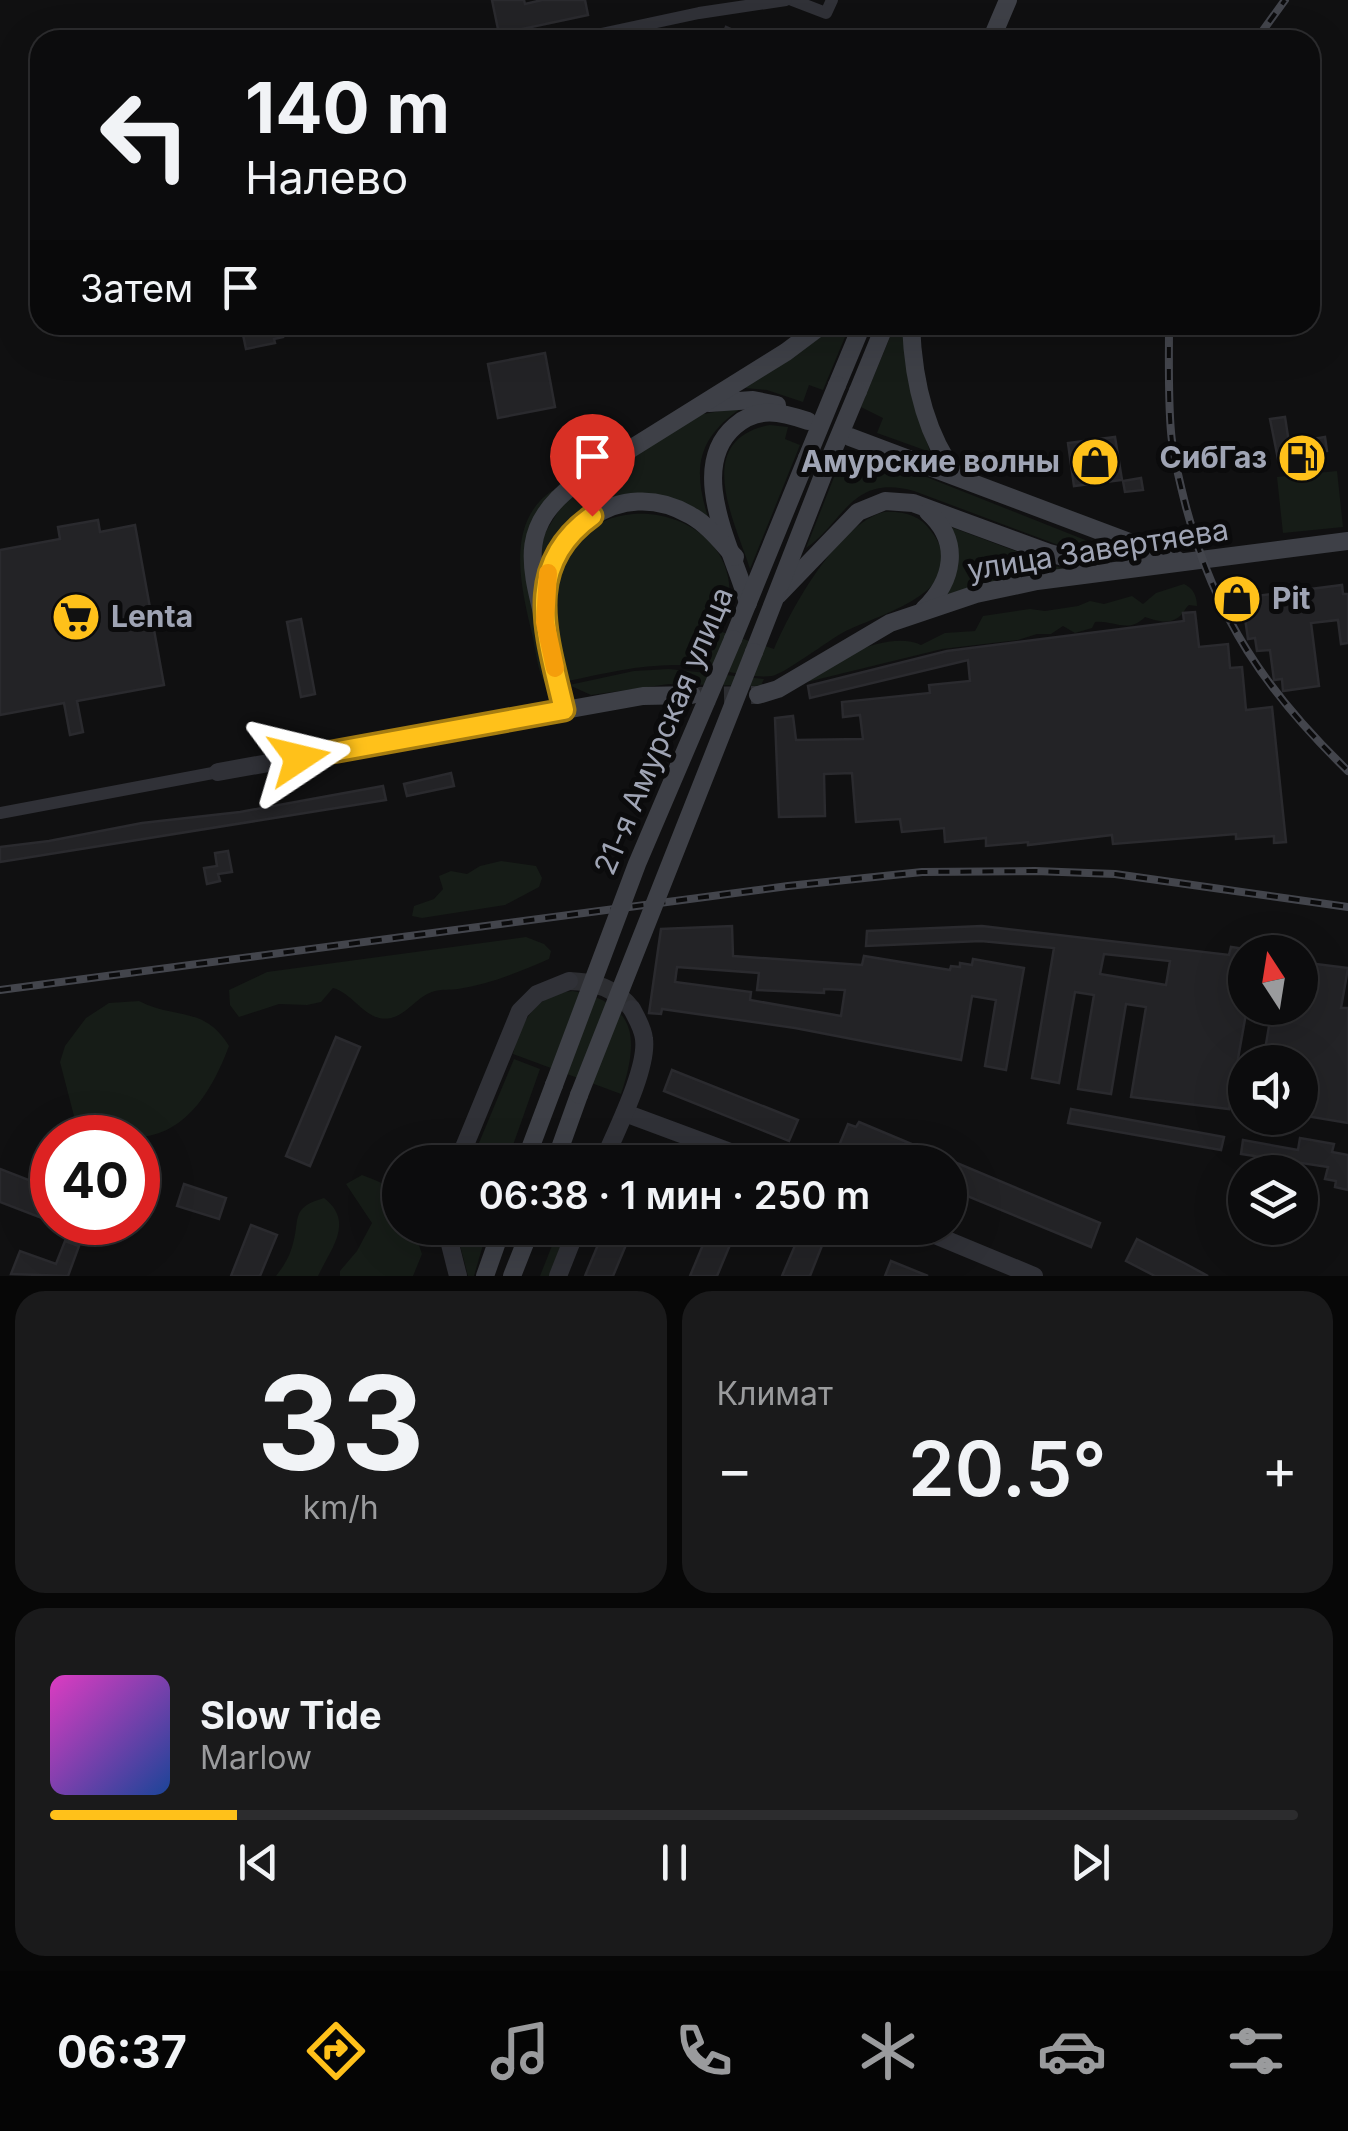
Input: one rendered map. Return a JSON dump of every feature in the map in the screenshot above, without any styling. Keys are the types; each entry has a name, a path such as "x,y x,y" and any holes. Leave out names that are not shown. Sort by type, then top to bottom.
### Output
{"main road":[{"path":"995,30 1008,0"},
{"path":"692,696 643,696 564,710 531,571 536,535 547,512 576,483 809,335"},
{"name":"21-я Амурская улица","path":"532,1145 637,864 858,335"},
{"name":"21-я Амурская улица","path":"561,1145 881,335"},
{"path":"912,335 931,433 940,454 960,480"},
{"path":"699,406 753,400 772,403 801,418 770,411 753,414 734,426 717,449 712,486 748,603"},
{"path":"850,436 1184,563"},
{"path":"778,594 858,512 886,501 924,508 1077,562 1128,570 1136,560 1133,546"},
{"path":"545,622 546,585 554,560 576,528 608,509 640,502 673,507 705,525 735,557"},
{"path":"924,508 941,526 951,558 948,578 924,609"},
{"name":"улица Завертяева","path":"758,695 778,688 873,631 924,609 1021,584 1348,541"},
{"path":"485,1276 496,1245"},
{"path":"512,1276 524,1245"}],"street":[{"path":"621,30 789,0 829,6"},
{"path":"0,813 564,710"},
{"path":"465,1145 520,1011 536,994 570,982"},
{"path":"611,1145 626,1113 644,1051 644,1038 632,1009"},
{"path":"626,1113 712,1145"},
{"path":"450,1245 458,1276"},
{"path":"558,1276 571,1245"},
{"path":"959,1245 1034,1276"}],"shaded area":[{"path":"816,335 846,335 823,390 809,385 803,402 767,390 744,388"},
{"path":"891,335 905,335 914,400 930,452 877,433 883,418 861,407"},
{"path":"743,407 716,430 703,454 700,483 708,517 606,504 541,578 542,538 565,500 698,415"},
{"path":"770,425 788,427 785,439 800,445 750,569 729,506 725,464 731,447 746,434"},
{"path":"866,453 1123,555 1077,552 914,491 893,487 862,495 806,548 840,462 859,469"},
{"path":"1337,471 1343,527 1283,533 1277,477"},
{"path":"553,490 525,564 548,682 545,683 524,600 520,559 527,520"},
{"path":"884,512 910,515 931,531 942,552 942,570 933,585 899,608 844,632 778,674 751,676 667,665 568,681 555,629 553,598 565,557 588,530 618,516 651,514 682,523 709,541 726,568 729,602 719,631 774,649 818,569 850,533"},
{"path":"951,527 1069,571 946,595 958,566"},
{"path":"1184,584 1194,593 1197,606 1189,605 1171,621 1145,617 1127,626 1095,622 1092,628 1075,633 1063,626 1051,634 942,649 807,682 830,664 861,649 893,641 921,645 945,633 975,631 983,616 1030,609 1045,611 1090,601 1104,604 1132,596 1143,604 1156,593"},
{"path":"669,669 764,679 755,686 669,684 591,695 569,685 634,671"},
{"path":"501,861 536,866 542,878 539,887 505,905 422,918 412,916 414,906 434,899 443,889 439,876 451,871 467,874"},
{"path":"526,937 544,944 551,951 549,959 482,984 435,991 395,1017 379,1018 333,988 321,1002 279,1004 239,1017 230,1005 229,990 267,972"},
{"path":"573,991 610,1005 628,1027 630,1057 621,1094 513,1054 532,1011 549,997"},
{"path":"139,1001 199,1019 229,1046 197,1105 186,1117 160,1132 160,1115 74,1115 60,1062 65,1046 86,1018 109,1003"},
{"path":"514,1059 540,1069 513,1145 478,1145"},
{"path":"362,1175 382,1183 382,1245 419,1245 422,1254 413,1276 340,1276 372,1223 346,1184"},
{"path":"324,1198 338,1216 339,1226 318,1276 276,1276 291,1251 301,1211"},
{"path":"460,1245 483,1245 474,1276 468,1276"},
{"path":"552,1245 561,1245 549,1276 540,1276"}],"building":[{"path":"492,0 524,0 525,4 585,0 588,15 518,30 498,30"},
{"path":"243,335 283,335 274,339 275,343 246,349"},
{"path":"545,353 555,407 498,418 488,364"},
{"path":"1285,417 1289,443 1325,437 1327,451 1278,459 1270,419"},
{"name":"Амурские волны","path":"1115,437 1122,480 1074,486 1068,443"},
{"path":"1141,478 1143,490 1125,492 1123,481"},
{"name":"Lenta","path":"98,520 100,532 135,525 164,685 77,701 83,732 70,735 64,703 0,715 0,550 60,539 58,527"},
{"path":"1342,585 1343,594 1348,594 1348,643 1341,644 1338,620 1311,623 1319,686 1283,691 1282,679 1274,680 1270,650 1257,651 1255,638 1248,639 1244,611 1234,613 1232,599"},
{"path":"1195,612 1199,647 1228,644 1230,668 1242,667 1246,710 1272,707 1286,842 1274,843 1274,836 1236,839 1236,834 1113,844 1112,835 1028,845 986,846 986,838 945,842 944,828 902,832 900,819 856,822 852,773 824,774 825,816 779,817 775,718 793,716 796,740 863,739 860,715 843,717 842,702 930,693 929,685 970,681 968,660 810,698 808,686 947,651 1184,621 1183,613"},
{"path":"301,619 315,694 301,697 287,622"},
{"path":"451,773 454,786 407,796 404,784"},
{"path":"383,786 386,800 0,862 0,847 142,823 240,812"},
{"path":"228,851 232,872 218,874 220,881 207,884 204,868 217,866 215,853"},
{"path":"732,926 733,956 862,965 864,956 950,970 951,966 960,967 960,963 972,965 973,959 1024,968 1006,1070 985,1066 996,1000 972,996 961,1060 795,1028 662,1009 661,1014 649,1013 661,929","holes":["677,967 759,973 757,990 845,990 841,1016 750,1000 751,992 675,982"]},
{"path":"982,926 1228,955 1228,1025 1244,1025 1240,1045 1228,1045 1228,1109 1131,1097 1146,1007 1126,1004 1111,1094 1078,1089 1094,995 1075,992 1059,1083 1032,1078 1054,948 981,941 866,946 867,931","holes":["1104,954 1170,961 1166,985 1100,974"]},
{"path":"1318,964 1348,968 1341,1008 1348,1008 1348,1123 1318,1118 1318,1045 1266,1045 1269,1025 1318,1025"},
{"path":"336,1037 360,1047 310,1166 286,1156"},
{"path":"672,1070 798,1120 789,1141 664,1091"},
{"path":"1071,1109 1224,1137 1221,1150 1068,1123"},
{"path":"859,1122 914,1145 839,1145 848,1124 856,1127"},
{"path":"1300,1138 1334,1144 1332,1152 1348,1155 1348,1190 1325,1179 1328,1167 1318,1166 1318,1155 1241,1154 1243,1140 1298,1150"},
{"path":"967,1167 1100,1223 1091,1247 967,1196"},
{"path":"0,1169 30,1181 30,1214 0,1202"},
{"path":"184,1184 226,1198 219,1219 177,1206"},
{"path":"251,1225 277,1235 260,1276 231,1276"},
{"path":"1137,1239 1208,1276 1155,1276 1126,1261"},
{"path":"63,1245 79,1246 68,1276 11,1274 20,1251 56,1264"},
{"path":"598,1245 626,1245 613,1276 585,1276"},
{"path":"703,1245 730,1245 717,1276 690,1276"},
{"path":"795,1245 822,1245 810,1276 782,1276"},
{"path":"891,1261 928,1276 885,1276"}],"tunnel":[{"path":"697,696 758,695"},
{"path":"569,981 604,988 632,1009"}],"railway":[{"path":"1263,30 1285,0"},
{"path":"1169,335 1173,451 1186,507 1212,584 1269,682 1348,771"},
{"path":"0,990 788,886 922,872 1115,874 1348,907"}],"slow traffic":[{"path":"548,573 545,622 555,668"}],"place":[{"name":"СибГаз","path":"1302,458"},
{"name":"Амурские волны","path":"1095,462"},
{"name":"Pit","path":"1237,599"},
{"name":"Lenta","path":"76,617"}],"route":[{"path":"299,758 564,710 545,622 546,585 550,566 566,540 592,516"}]}
